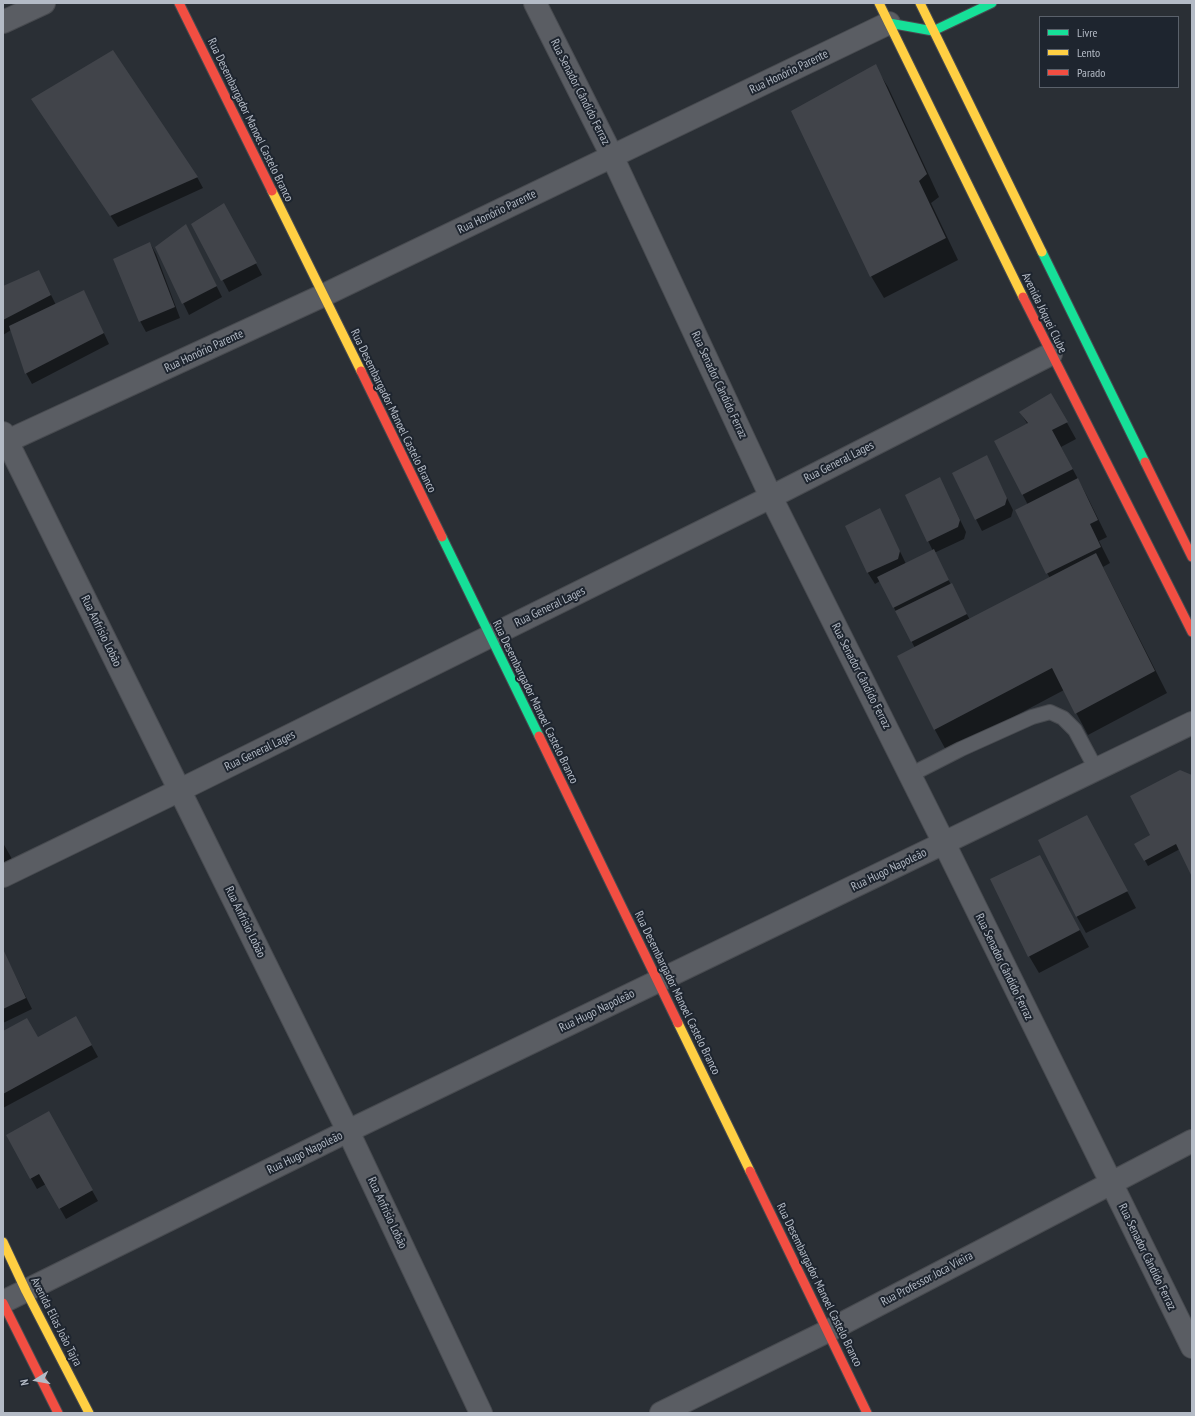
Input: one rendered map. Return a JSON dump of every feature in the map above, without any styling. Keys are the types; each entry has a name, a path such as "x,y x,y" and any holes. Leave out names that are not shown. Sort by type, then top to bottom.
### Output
{"street":[{"path":"3,22 44,3"},
{"name":"Rua Desembargador Manoel Castelo Branco","path":"179,3 324,295 867,1413"},
{"name":"Rua Senador Cândido Ferraz","path":"535,3 612,156 771,497 944,843 1192,1347"},
{"name":"Avenida Jóquei Clube","path":"879,3 1051,354 1192,632"},
{"path":"920,3 1192,557"},
{"path":"889,24 934,31 992,3"},
{"name":"Rua Honório Parente","path":"4,439 324,295 889,24"},
{"name":"Rua General Lages","path":"3,876 180,790 771,497 1051,354"},
{"name":"Rua Anfrísio Lobão","path":"4,439 180,790 348,1132 481,1413"},
{"name":"Rua Hugo Napoleão","path":"3,1303 348,1132 1192,723"},
{"name":"Rua Professor Joca Vieira","path":"661,1413 828,1331 1192,1141"},
{"name":"Avenida Elias João Tajra","path":"3,1242 26,1291 89,1413"},
{"path":"3,1303 58,1413"}],"lane":[{"path":"910,776 961,749 1032,717 1050,712 1063,718 1075,730 1096,769"}],"building":[{"path":"113,50 198,177 110,216 31,99"},
{"path":"876,64 927,174 919,181 946,238 870,277 791,111"},
{"path":"224,203 257,263 221,281 191,224"},
{"path":"186,224 217,286 182,304 155,247"},
{"path":"150,242 175,307 139,322 113,259"},
{"path":"39,270 51,295 3,320 3,286"},
{"path":"84,290 104,333 25,374 9,326"},
{"path":"1051,393 1068,422 1052,430 1073,469 1022,495 994,441 1028,423 1019,412"},
{"path":"987,455 1007,498 1005,505 975,520 952,473"},
{"path":"940,477 960,520 958,527 927,542 905,495"},
{"path":"1078,478 1098,520 1090,524 1101,547 1046,574 1015,510"},
{"path":"880,508 900,551 898,559 867,573 845,526"},
{"path":"934,549 949,580 893,608 877,577"},
{"path":"1096,553 1155,671 1075,714 1052,668 934,730 897,656"},
{"path":"952,583 967,614 911,642 895,611"},
{"path":"1180,770 1192,775 1192,877 1176,844 1144,861 1134,844 1150,835 1130,796"},
{"path":"1087,815 1128,891 1076,917 1038,840"},
{"path":"1040,855 1080,930 1028,957 990,879"},
{"path":"3,949 26,998 3,1009"},
{"path":"76,1016 92,1045 3,1094 3,1031 27,1018 38,1037"},
{"path":"49,1111 93,1190 59,1209 39,1174 30,1179 6,1135"}],"traffic: fast":[{"path":"889,23 933,31 992,3"},
{"path":"1042,252 1145,462"},
{"path":"442,537 539,736"}],"traffic: slow":[{"path":"879,3 1023,297"},
{"path":"920,3 1042,252"},
{"path":"272,191 361,371"},
{"path":"678,1023 750,1171"},
{"path":"3,1242 26,1291 89,1413"}],"traffic: jam":[{"path":"179,3 272,191"},
{"path":"1023,297 1192,632"},
{"path":"361,371 442,537"},
{"path":"1145,462 1192,557"},
{"path":"539,736 678,1023"},
{"path":"750,1171 867,1413"},
{"path":"3,1303 58,1413"}]}
